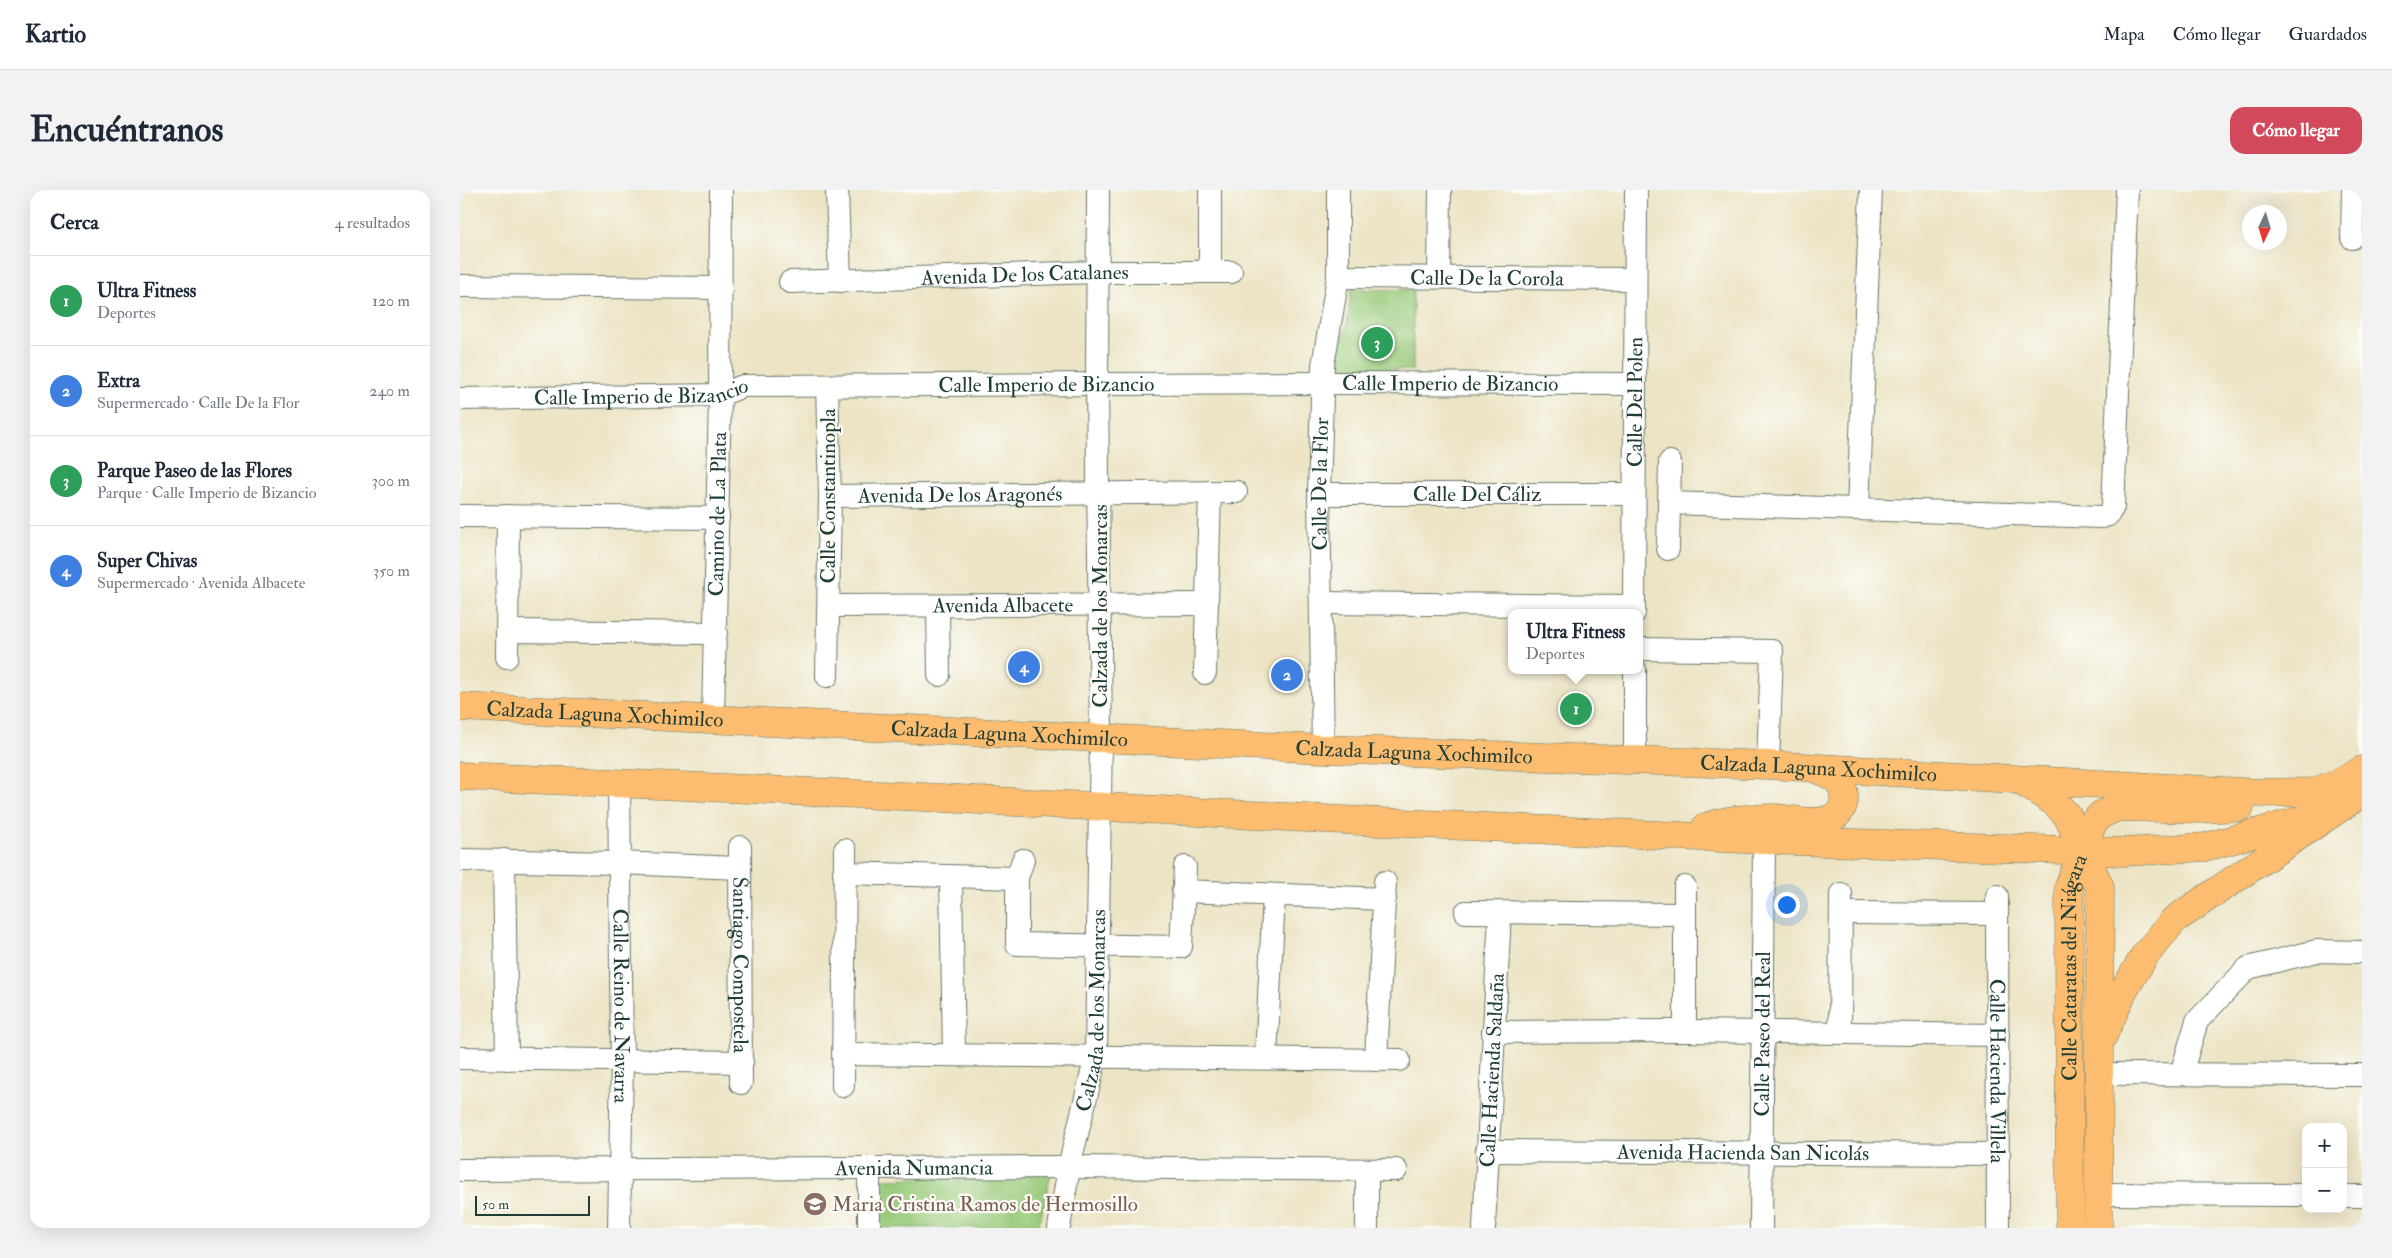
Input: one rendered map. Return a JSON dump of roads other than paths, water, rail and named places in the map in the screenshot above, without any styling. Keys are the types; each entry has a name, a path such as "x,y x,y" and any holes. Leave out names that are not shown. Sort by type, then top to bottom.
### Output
{"main road":[{"name":"Calzada Laguna Xochimilco","path":"460,707 1323,749 1813,767 2258,793 2314,792 2341,782 2362,770"},
{"path":"1681,835 1719,822 1745,819 1817,821 1830,819 1840,812 1844,800 1844,787 1836,777 1813,767"},
{"path":"460,776 1764,840 2147,852 2206,847 2337,810"},
{"path":"2015,778 2054,802 2067,815 2083,850"},
{"path":"2083,850 2093,823 2102,814 2118,807 2201,809 2274,805 2314,792"},
{"path":"2099,1044 2123,992 2145,955 2174,920 2362,793"},
{"path":"2201,809 2194,817 2192,826 2196,840 2206,847"},
{"name":"Calle Cataratas del Niágara","path":"2083,850 2100,887 2098,1228"},
{"name":"Calle Cataratas del Niágara","path":"2070,1228 2069,886 2083,850"}],"street":[{"name":"Camino de La Plata","path":"713,718 720,394 721,190"},
{"path":"837,190 840,281"},
{"name":"Calzada de los Monarcas","path":"1059,1228 1069,1166 1096,1056 1100,945 1101,738 1097,384 1098,190"},
{"name":"Avenida De los Catalanes","path":"790,282 1098,272 1220,272 1210,190"},
{"name":"Calle De la Flor","path":"1323,749 1319,494 1322,383 1338,277 1338,190"},
{"path":"1439,277 1440,190"},
{"name":"Calle Del Polen","path":"1634,609 1636,190"},
{"path":"1858,509 1871,190"},
{"path":"1669,503 2102,517 2108,515 2114,507 2127,190"},
{"path":"2352,238 2353,190"},
{"name":"Calle De la Corola","path":"1338,277 1636,279"},
{"path":"460,286 721,288"},
{"name":"Calle Imperio de Bizancio","path":"460,399 720,394 742,386 1322,383 1634,384"},
{"name":"Calle Constantinopla","path":"827,386 830,496 827,676"},
{"path":"1668,548 1670,462"},
{"path":"1204,673 1210,492"},
{"name":"Avenida De los Aragonés","path":"830,496 1236,492"},
{"name":"Calle Del Cáliz","path":"1319,494 1634,494"},
{"path":"460,516 718,518"},
{"path":"507,657 508,516"},
{"path":"1321,603 1634,609"},
{"name":"Avenida Albacete","path":"829,606 938,607 1207,604"},
{"path":"938,607 939,675"},
{"path":"507,631 716,633"},
{"path":"1643,649 1772,652 1768,765"},
{"path":"1634,674 1635,760"},
{"name":"Calle Reino de Navarra","path":"619,784 622,1060 619,1228"},
{"name":"Calle Paseo del Real","path":"1761,1228 1764,840"},
{"path":"843,1086 844,850"},
{"name":"Santiago Compostela","path":"619,863 739,858 742,1072 622,1060"},
{"path":"460,860 619,863"},
{"path":"504,860 507,1059"},
{"path":"844,873 951,877 1020,869 1017,944 1181,947 1185,868"},
{"path":"951,877 954,1055"},
{"path":"1685,887 1685,1031"},
{"path":"1184,891 1274,895 1385,890 1376,1060"},
{"path":"1266,1058 1274,895"},
{"name":"Calle Hacienda Villela","path":"1840,1032 1841,903 1996,905 1998,1228"},
{"path":"1466,912 1684,914"},
{"name":"Calle Hacienda Saldaña","path":"1484,1228 1500,913"},
{"path":"2181,1074 2197,1021 2248,968 2317,951 2362,952"},
{"path":"1493,1032 1685,1031 1998,1034"},
{"path":"843,1054 1399,1060"},
{"path":"460,1058 622,1060"},
{"path":"2098,1074 2362,1075"},
{"name":"Avenida Hacienda San Nicolás","path":"1488,1151 1998,1154"},
{"name":"Avenida Numancia","path":"460,1170 620,1171 1069,1166 1396,1170"},
{"path":"869,1168 869,1228"},
{"path":"1367,1228 1368,1170"},
{"path":"2098,1194 2302,1196"},
{"path":"2347,1196 2362,1196"}],"place":[{"name":"Parque Paseo de las Flores","path":"1377,343"},
{"name":"Super Chivas","path":"1024,667"},
{"name":"Extra","path":"1287,675"},
{"name":"Ultra Fitness","path":"1576,709"},
{"name":"Maria Cristina Ramos de Hermosillo","path":"815,1204"}]}
